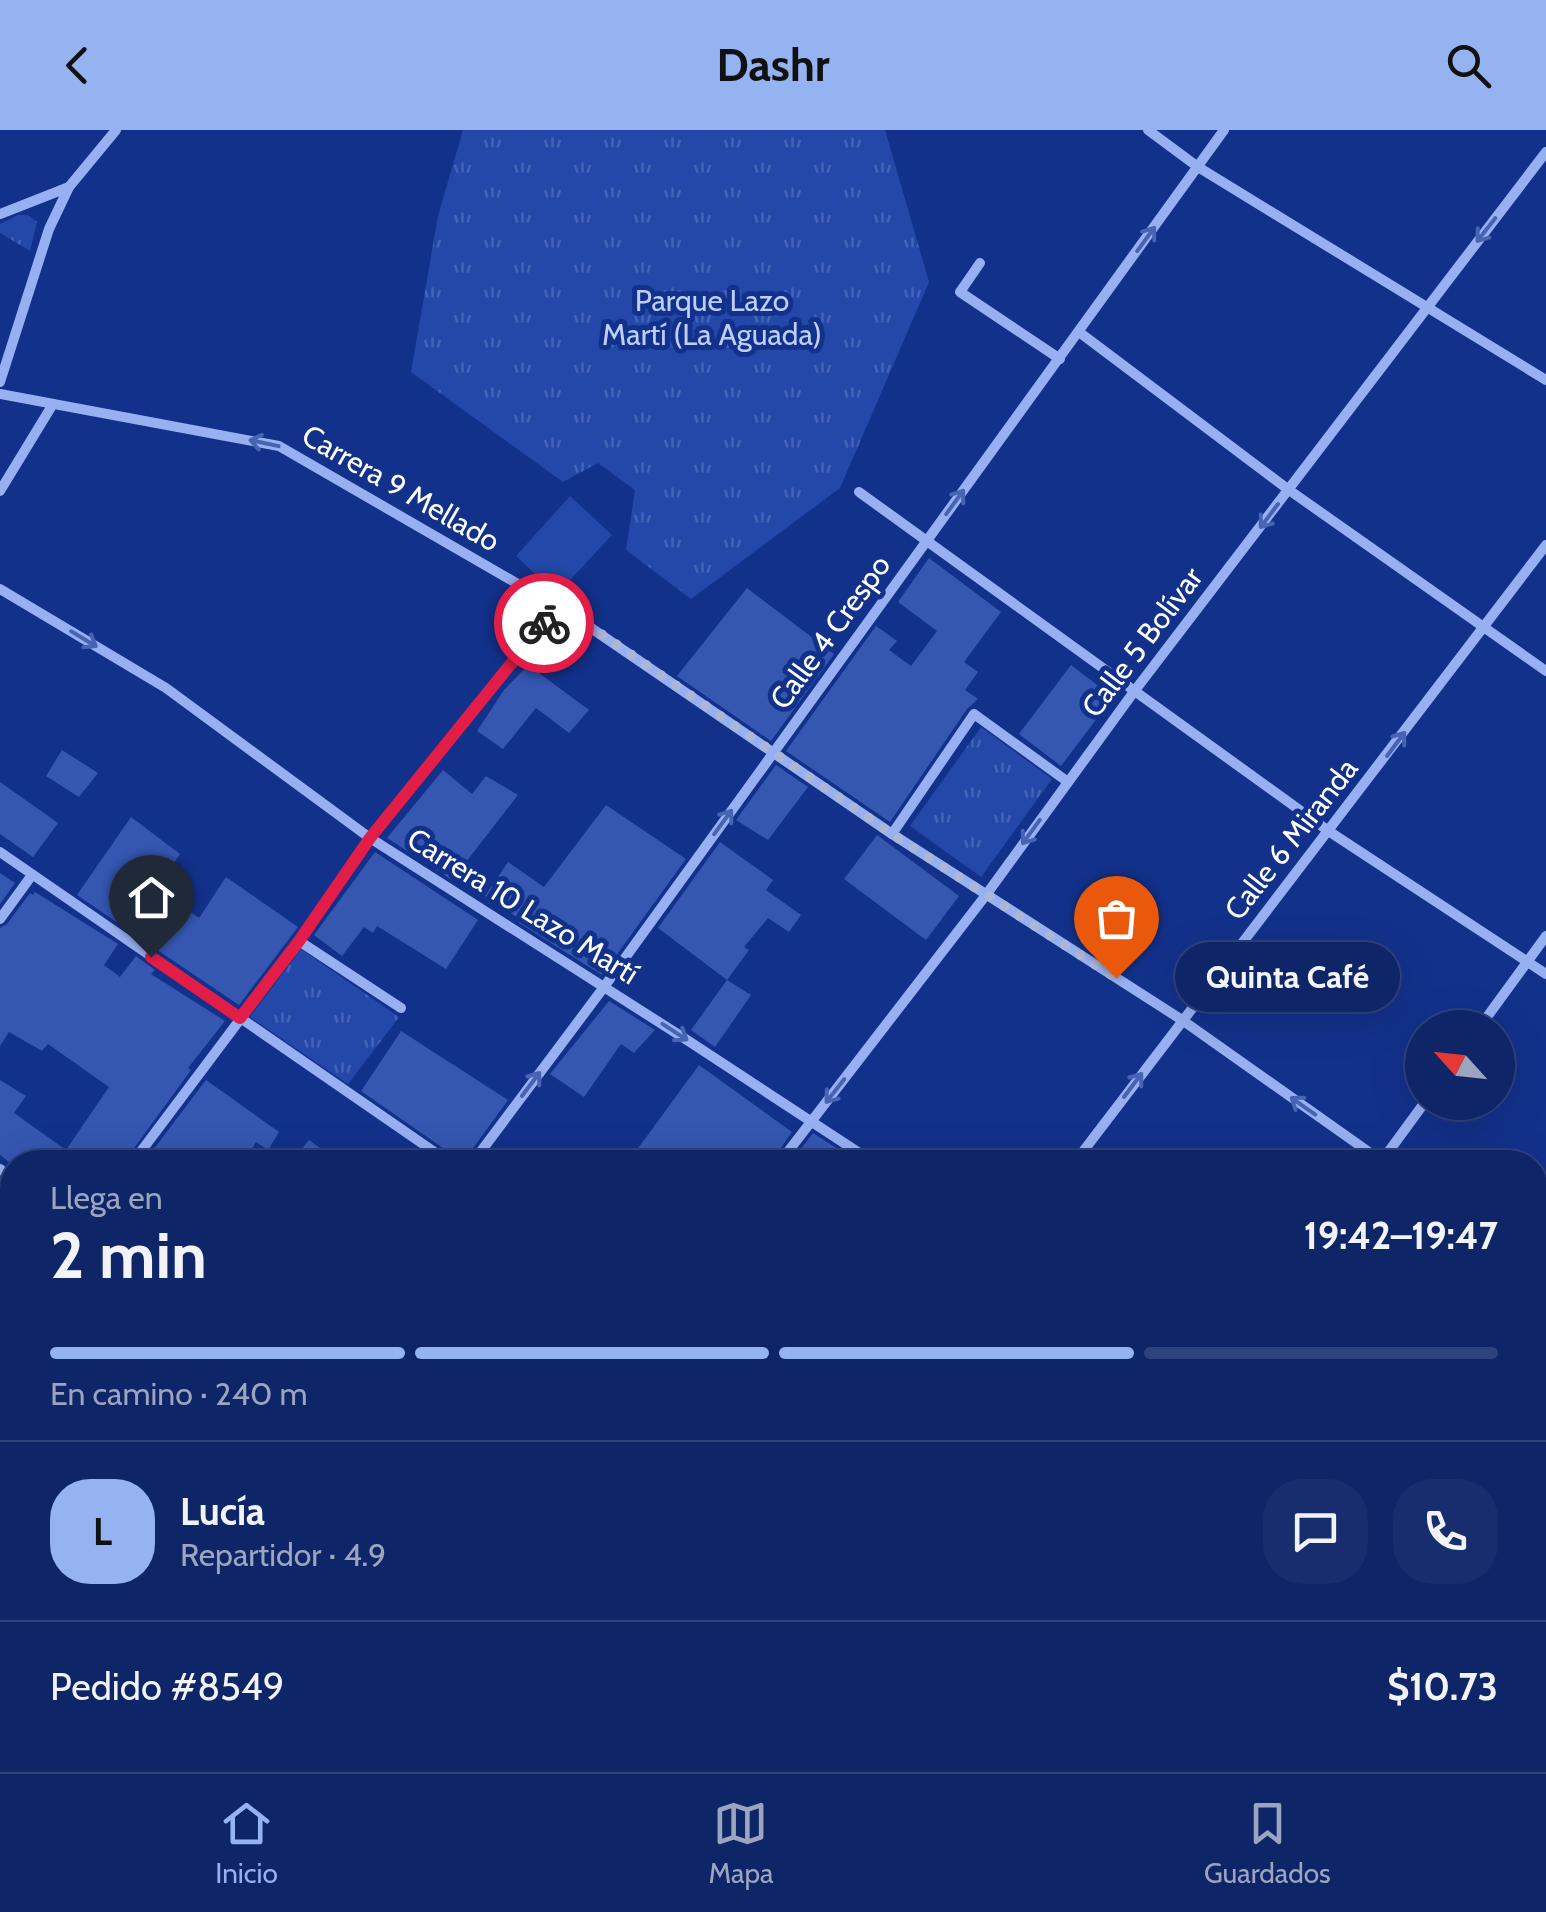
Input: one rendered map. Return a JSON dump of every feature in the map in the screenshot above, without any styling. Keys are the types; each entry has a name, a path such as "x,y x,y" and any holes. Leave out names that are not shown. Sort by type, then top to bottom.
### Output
{"street":[{"path":"0,382 50,229 69,188 116,130"},
{"path":"1148,130 1198,167 1546,380"},
{"name":"Calle 4 Crespo","path":"482,1150 1224,130"},
{"name":"Calle 5 Bolívar","path":"790,1150 1546,152"},
{"path":"0,214 69,188"},
{"path":"980,263 960,292 1060,358"},
{"path":"1079,332 1289,490 1546,671"},
{"name":"Carrera 9 Mellado","path":"0,394 279,446 575,616 892,834 1182,1020 1365,1150"},
{"path":"0,491 54,404"},
{"path":"859,492 1330,832 1546,974"},
{"name":"Calle 6 Miranda","path":"1084,1150 1546,546"},
{"name":"Carrera 10 Lazo Martí","path":"0,589 166,688 370,838 854,1150"},
{"path":"142,1150 299,941 370,838 557,608"},
{"path":"892,834 974,714 1068,782"},
{"path":"0,852 432,1150"},
{"path":"0,919 32,875"},
{"path":"1492,1010 1546,936"},
{"path":"299,941 401,1008"},
{"path":"1391,1150 1412,1120"}],"green space":[{"name":"Parque Lazo Martí (La Aguada)","path":"463,130 885,130 929,282 840,488 691,599 626,550 635,490 598,463 563,482 411,372 438,216"},
{"path":"18,215 28,215 37,222 30,251 0,233 0,224"},
{"path":"570,496 612,535 557,594 516,556"},
{"path":"981,727 1052,779 981,877 910,826"},
{"path":"301,949 399,1017 348,1084 250,1017"}],"building":[{"path":"929,558 1001,612 964,662 978,672 965,690 978,699 967,709 890,822 786,751 876,626 897,641 889,650 911,666 937,631 898,602"},
{"path":"747,588 834,654 771,741 677,676"},
{"path":"528,665 589,710 569,733 536,708 503,749 477,731 504,690"},
{"path":"1071,665 1113,697 1061,766 1019,734"},
{"path":"62,750 98,773 79,797 46,776"},
{"path":"776,765 808,787 768,840 736,820"},
{"path":"443,770 472,794 486,776 518,795 452,880 387,838"},
{"path":"0,782 58,823 33,857 0,834"},
{"path":"606,805 686,859 602,975 519,923 521,920 485,896 508,862 544,887"},
{"path":"131,817 180,854 128,930 77,895"},
{"path":"877,835 959,896 926,940 844,879"},
{"path":"720,842 773,880 766,890 801,915 789,932 768,918 744,947 749,950 727,980 658,928"},
{"path":"375,852 478,920 446,969 377,926 373,933 364,927 342,956 314,935"},
{"path":"0,873 15,883 0,904"},
{"path":"226,877 298,927 239,1005 147,943 177,903 199,918"},
{"path":"35,892 118,944 104,965 120,977 136,956 155,970 151,974 225,1021 133,1150 66,1150 109,1087 48,1044 42,1051 9,1032 0,1046 0,928 30,893"},
{"path":"727,980 751,995 715,1047 691,1030"},
{"path":"609,1001 655,1030 634,1053 621,1044 584,1097 550,1074"},
{"path":"401,1031 508,1100 472,1150 446,1150 361,1091"},
{"path":"699,1065 792,1132 779,1150 637,1150"},
{"path":"0,1080 26,1096 14,1113 66,1150 0,1150"},
{"path":"206,1080 279,1132 268,1150 256,1142 251,1150 153,1150"},
{"path":"813,1133 839,1150 800,1150"},
{"path":"309,1140 323,1150 301,1150"}],"way so far":[{"path":"544,623 557,608 575,616 772,754 1116,978"}],"place":[{"name":"Quinta Café","path":"1116,978"}],"route":[{"path":"151,957 240,1018 370,838 544,623"}]}
